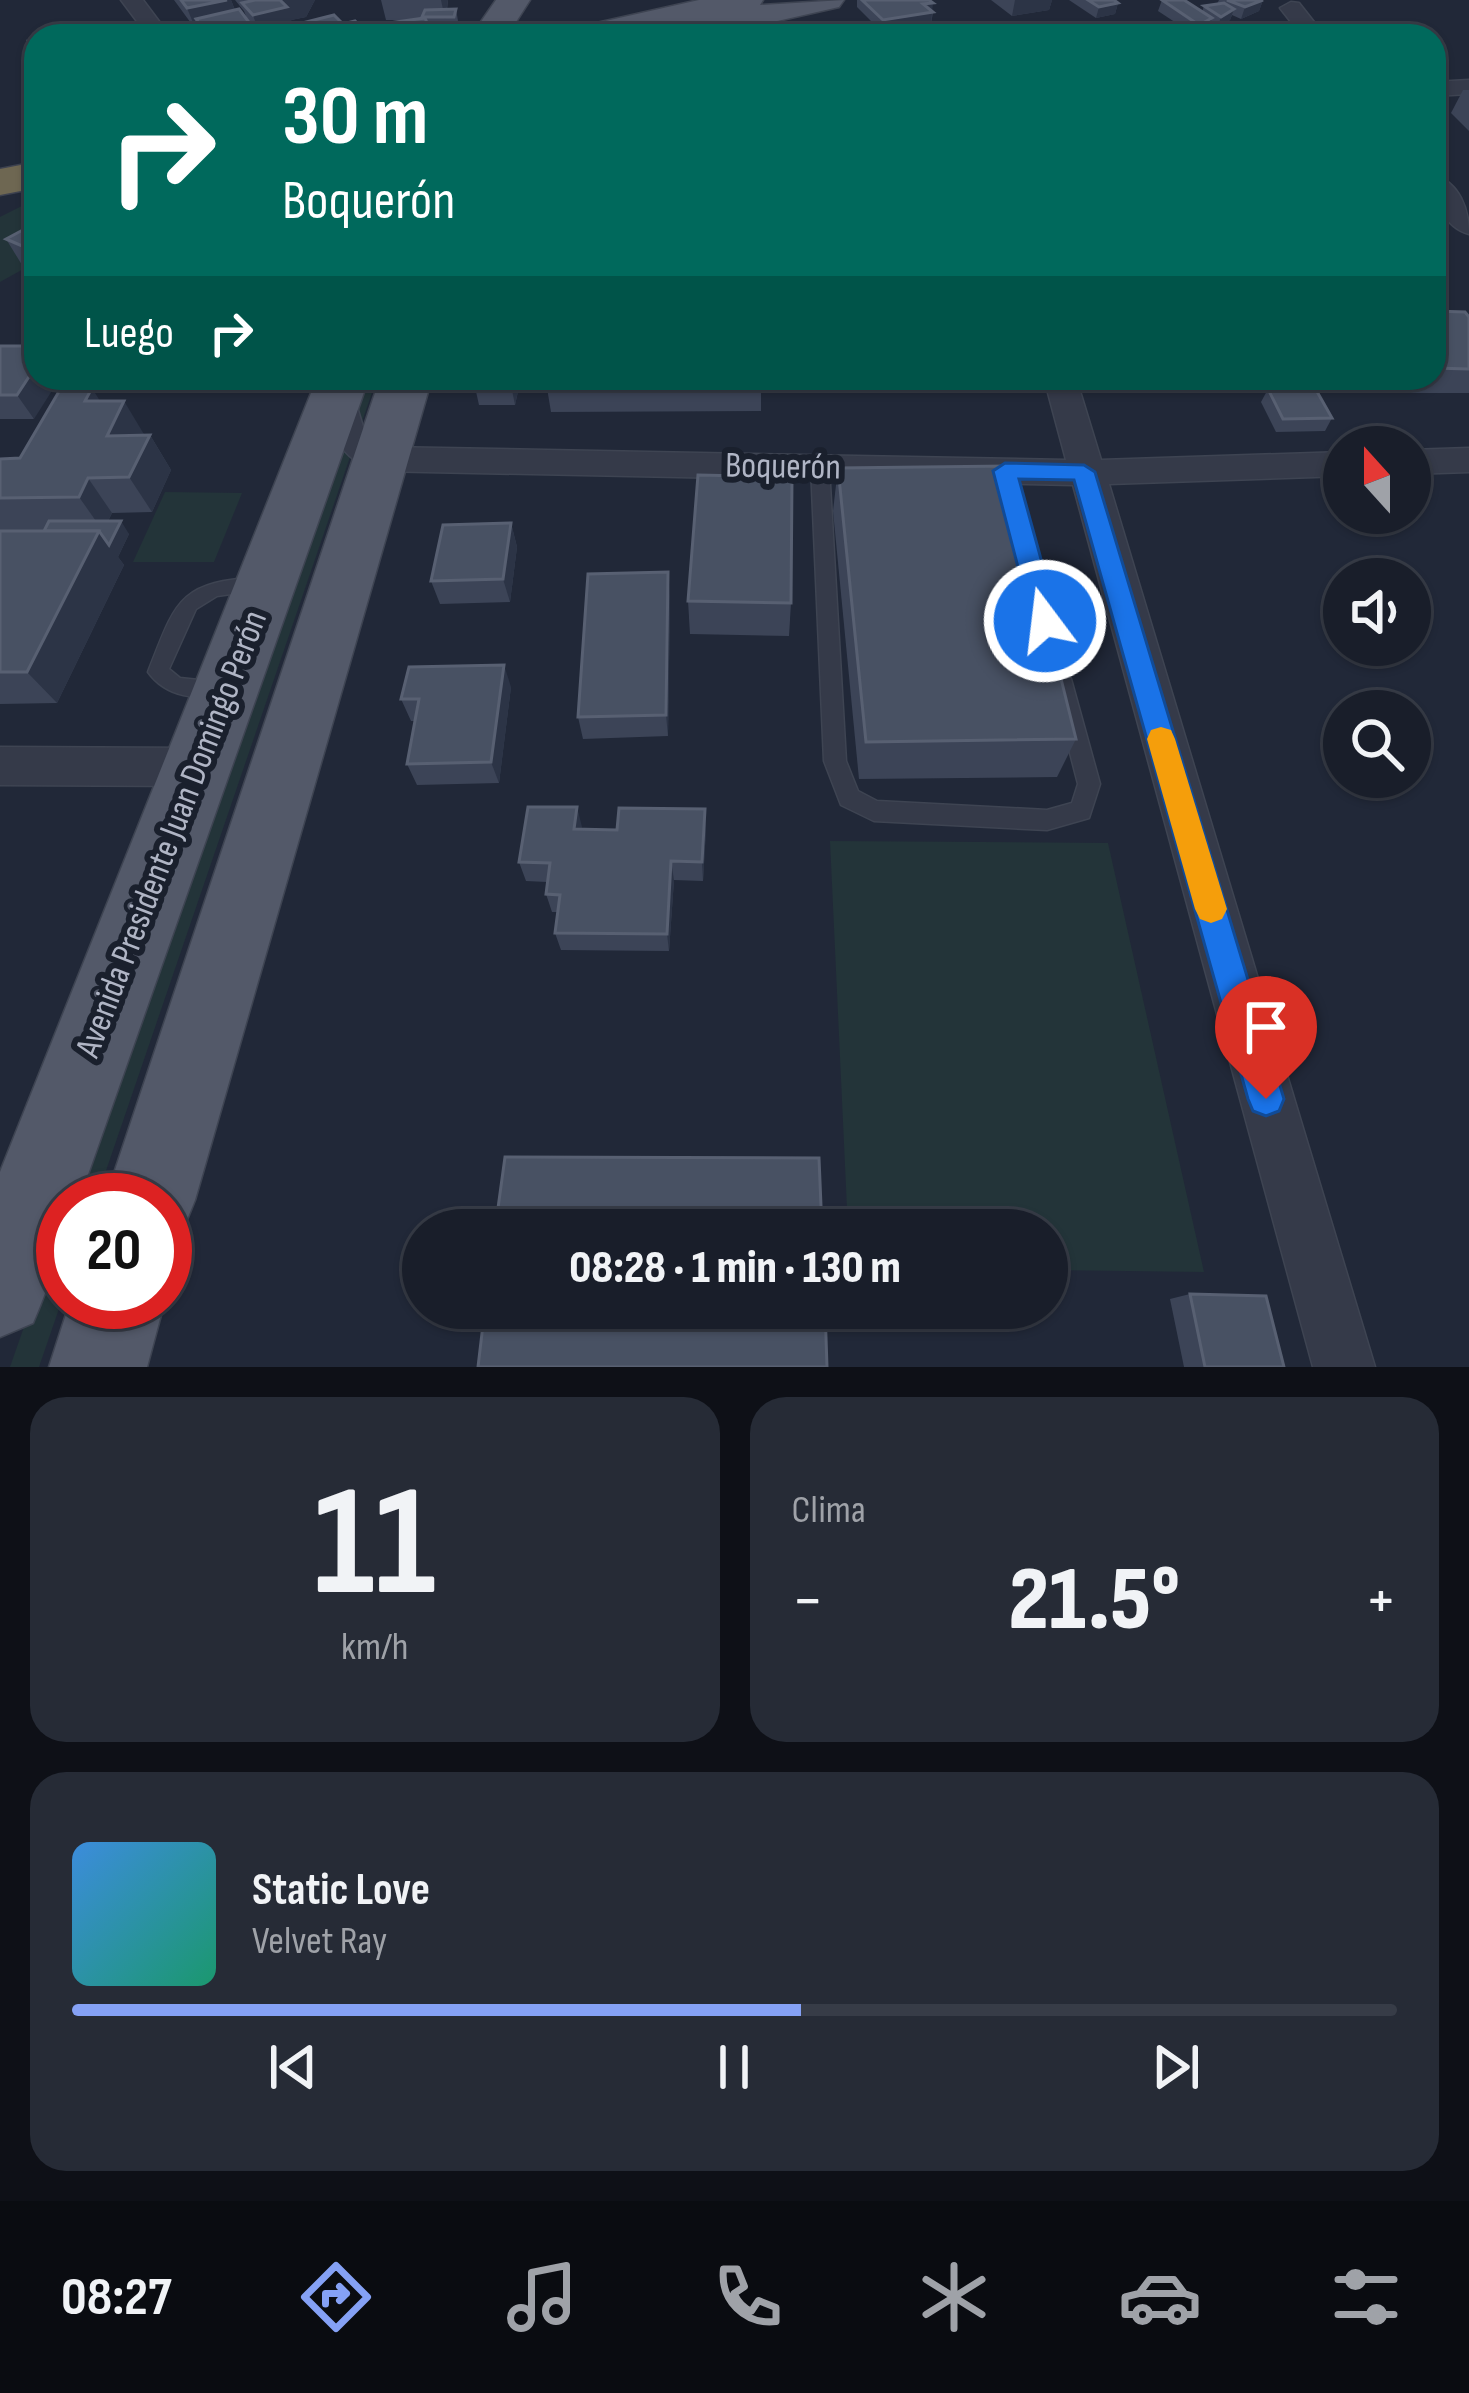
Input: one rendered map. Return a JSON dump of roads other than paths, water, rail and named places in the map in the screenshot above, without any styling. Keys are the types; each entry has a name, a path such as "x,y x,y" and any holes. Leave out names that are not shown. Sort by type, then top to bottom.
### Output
{"main road":[{"path":"662,20 746,0"},
{"path":"553,7 585,22 662,20 827,0"},
{"name":"Avenida Presidente Juan Domingo Perón","path":"0,1290 267,584 359,390"},
{"name":"Avenida Presidente Juan Domingo Perón","path":"158,1173 378,459 363,390"},
{"path":"98,1367 110,1329"}],"street":[{"path":"1291,8 1304,24"},
{"path":"1446,198 1469,226"},
{"path":"1063,390 1344,1367"},
{"name":"Boquerón","path":"378,459 820,467 1008,485 1084,472 1323,465"},
{"path":"1431,461 1469,460"},
{"path":"0,766 196,767"}],"lane":[{"path":"820,467 836,761 849,798 874,811 1047,820 1081,811 1090,784 1053,652"}]}
